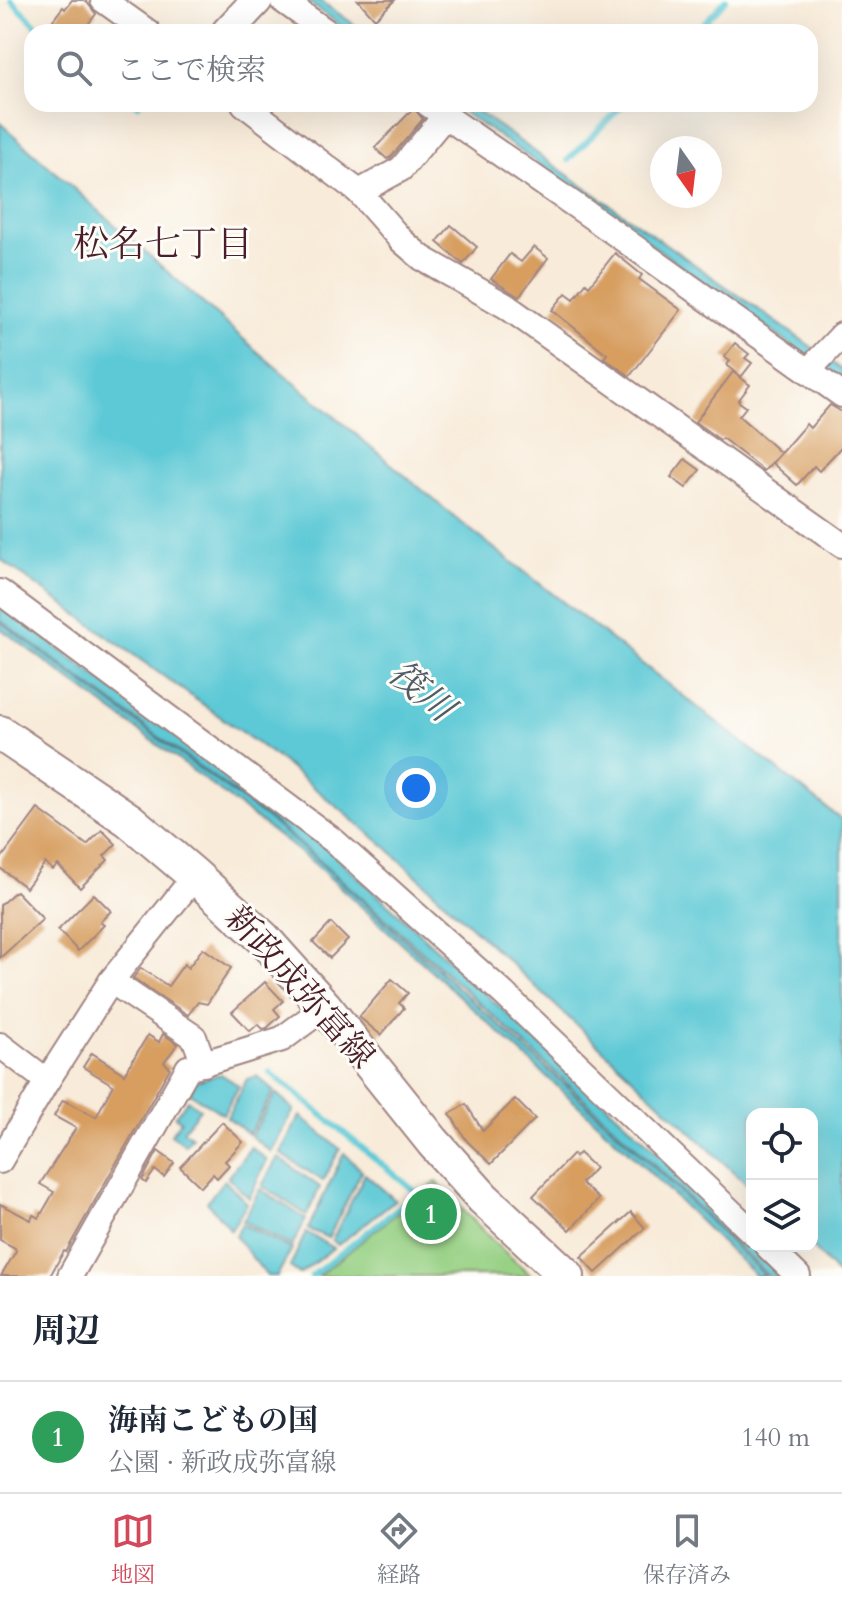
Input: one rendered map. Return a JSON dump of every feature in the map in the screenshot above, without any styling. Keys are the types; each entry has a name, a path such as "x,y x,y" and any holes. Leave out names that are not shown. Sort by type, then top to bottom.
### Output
{"main road":[{"name":"新政成弥富線","path":"0,733 129,820 263,938 325,1007 463,1176 567,1276"}],"street":[{"path":"103,0 137,24"},
{"path":"234,24 257,0"},
{"path":"282,0 316,24"},
{"path":"254,112 359,192 401,240 422,258 506,306 842,545"},
{"path":"359,192 401,169 436,112"},
{"path":"440,112 814,364 842,395"},
{"path":"814,364 842,335"},
{"path":"0,592 334,841 504,994 746,1226"},
{"path":"0,1161 111,981 195,876"},
{"path":"111,981 194,1037 204,1064"},
{"path":"70,1276 188,1068 282,1039 325,1007"},
{"path":"0,1045 47,1081"},
{"path":"773,1252 798,1276"}],"green space":[{"path":"436,1182 532,1276 318,1276"}],"water":[{"path":"305,0 319,0 354,24 339,24"},
{"path":"463,112 478,112 816,350 842,370 842,382"},
{"name":"筏川","path":"0,123 259,353 458,520 842,820 842,1276 817,1252 818,1108 746,1108 746,1183 386,847 279,759 0,559"},
{"path":"0,605 330,851 645,1140 746,1240 746,1252 758,1252 782,1276 768,1276 634,1145 464,989 269,818 0,620"},
{"path":"0,622 269,820 318,861 632,1146 765,1276 756,1276 627,1150 315,864 0,628"},
{"path":"221,1074 239,1086 223,1114 190,1093 195,1081"},
{"path":"257,1076 274,1091 249,1134 227,1117 247,1079"},
{"path":"276,1093 294,1110 271,1152 251,1136"},
{"path":"188,1100 200,1109 183,1130 192,1137 185,1145 171,1134 181,1121 175,1116"},
{"path":"300,1116 340,1149 323,1181 280,1153"},
{"path":"251,1147 267,1160 249,1198 228,1177"},
{"path":"344,1153 362,1171 328,1238 308,1229"},
{"path":"278,1157 320,1187 307,1215 262,1186"},
{"path":"365,1174 395,1200 338,1245 332,1240"},
{"path":"224,1180 247,1203 231,1230 207,1202"},
{"path":"260,1189 306,1219 292,1246 243,1221"},
{"path":"242,1224 292,1249 277,1276 267,1276 235,1236"},
{"path":"306,1232 333,1248 300,1274 290,1267"}],"building":[{"path":"72,0 85,0 96,14 88,24 50,24 63,7 65,9"},
{"path":"358,0 395,0 375,19"},
{"path":"410,112 417,112 423,119 391,157 387,159 375,148"},
{"path":"451,225 477,247 463,264 437,242"},
{"path":"534,247 548,258 519,297 491,279 510,254 521,262"},
{"path":"615,253 642,275 639,279 681,310 630,376 604,358 607,354 552,310 566,293 574,299 586,283 589,286"},
{"path":"735,343 749,354 745,358 752,363 741,377 727,365 730,361 724,357"},
{"path":"733,372 750,385 738,401 746,407 739,416 781,453 764,471 722,438 720,440 695,422"},
{"path":"830,405 842,412 842,446 819,471 814,466 797,485 772,463 806,424 810,428"},
{"path":"685,459 700,470 686,488 671,477"},
{"path":"38,809 87,845 102,830 116,844 104,856 108,860 80,888 58,865 53,870 45,863 26,888 0,868 0,860"},
{"path":"16,891 43,919 0,958 0,905"},
{"path":"94,894 111,911 100,922 104,925 78,951 58,930"},
{"path":"331,923 348,940 330,958 313,942"},
{"path":"203,948 231,968 207,1004 198,1002 188,1015 133,978 141,968 168,986 184,964 188,968"},
{"path":"392,979 408,993 399,1003 404,1008 381,1035 359,1017"},
{"path":"265,982 283,1001 274,1009 280,1016 267,1028 263,1029 258,1024 250,1031 232,1012"},
{"path":"163,1034 178,1044 164,1062 170,1068 50,1276 1,1276 16,1251 0,1240 0,1204 31,1220 33,1215 39,1218 54,1192 40,1184 76,1128 54,1116 63,1100 96,1117 113,1085 83,1067 92,1053 124,1074 148,1035 159,1042"},
{"path":"515,1099 535,1119 491,1164 467,1141 450,1114 466,1104 483,1131"},
{"path":"222,1122 243,1142 225,1161 229,1165 217,1178 213,1174 201,1187 180,1167"},
{"path":"158,1151 174,1163 164,1177 155,1170 146,1183 142,1180"},
{"path":"579,1153 595,1168 581,1183 599,1199 570,1230 533,1196 573,1154 575,1157"},
{"path":"631,1212 645,1228 596,1273 581,1257"}],"waterway":[{"path":"11,0 35,24"},
{"path":"703,24 726,0"},
{"path":"568,160 616,112"},
{"path":"270,1072 417,1193 312,1276"}],"place":[{"name":"海南こどもの国","path":"431,1214"}],"district":[{"name":"松名七丁目","path":"163,244"}]}
